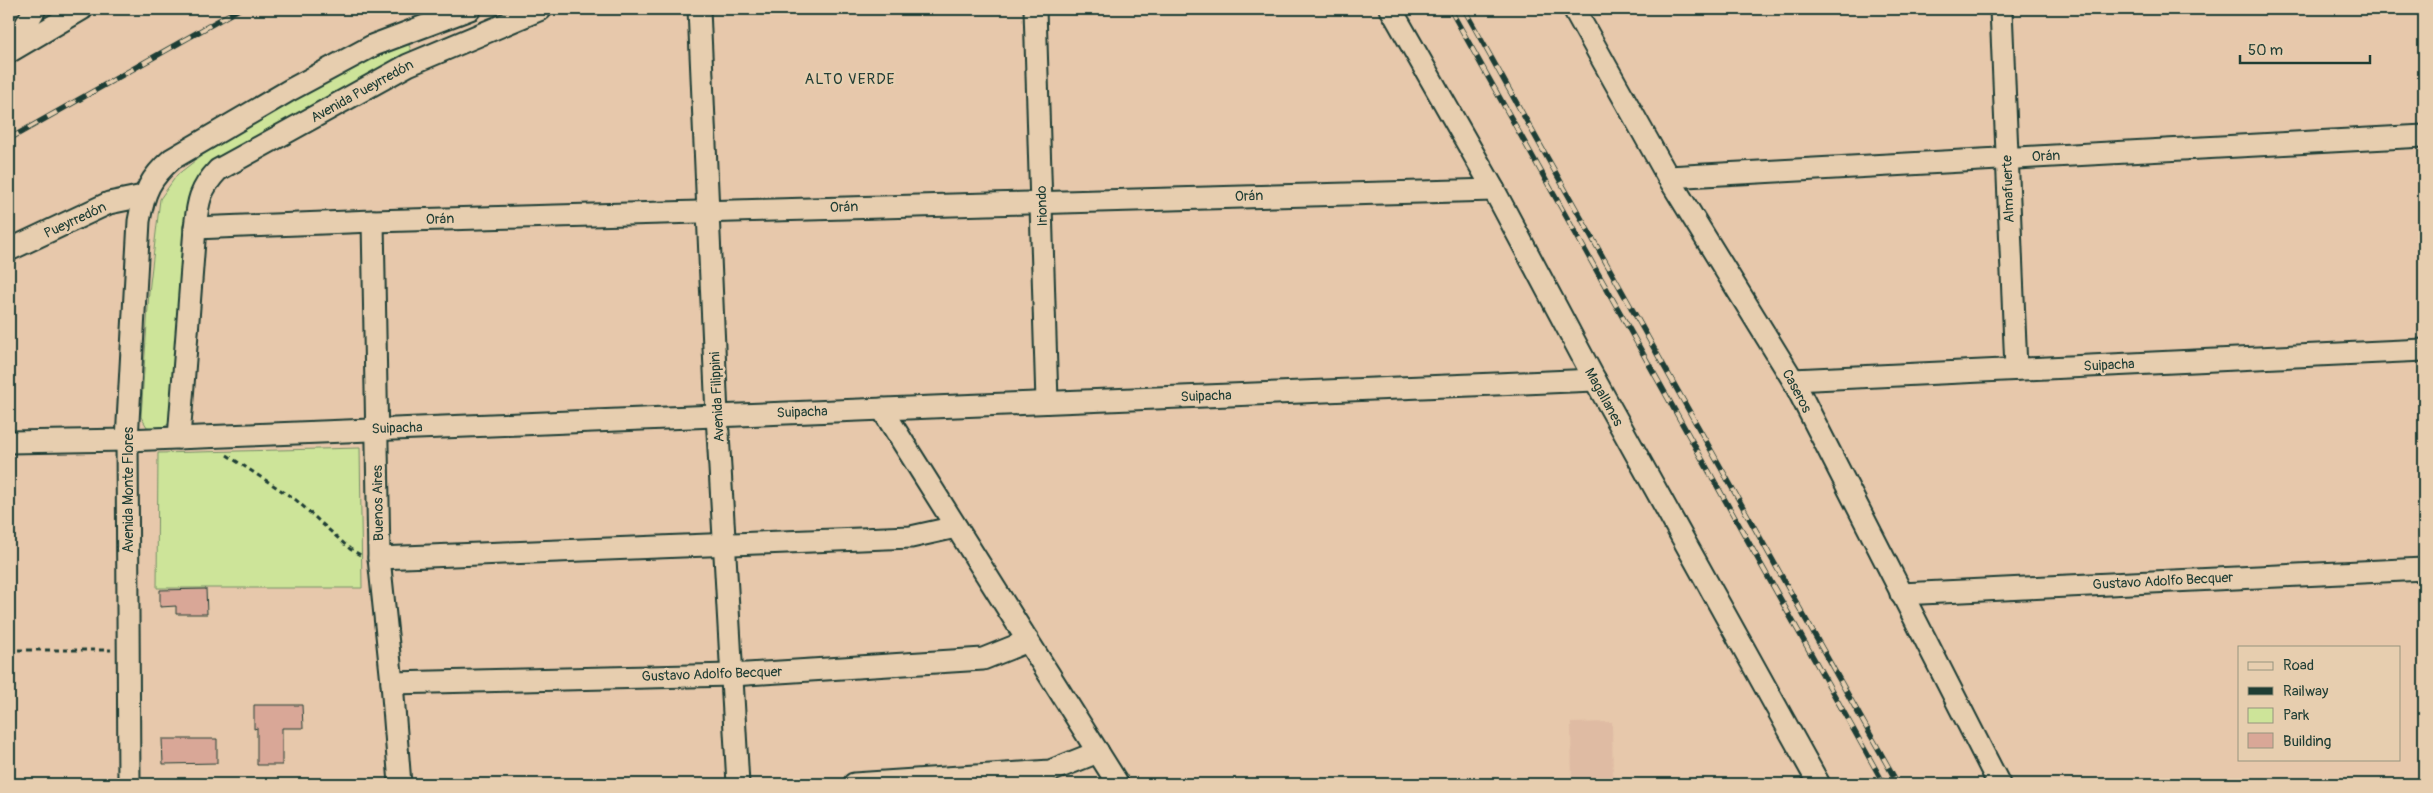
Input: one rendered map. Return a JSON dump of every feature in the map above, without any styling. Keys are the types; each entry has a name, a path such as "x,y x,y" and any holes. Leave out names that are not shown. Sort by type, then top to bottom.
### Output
{"street":[{"path":"9,51 29,22 35,9"},
{"path":"9,51 82,9"},
{"path":"143,196 158,171 172,159 290,90 374,45 470,9"},
{"path":"412,31 525,9"},
{"name":"Avenida Pueyrredón","path":"195,228 199,197 207,182 218,170 408,65 541,9"},
{"name":"Avenida Filippini","path":"700,9 717,415 738,784"},
{"name":"Iriondo","path":"1036,9 1047,402"},
{"name":"Magallanes","path":"1391,9 1494,190 1594,380 1819,784"},
{"name":"Caseros","path":"1574,9 1668,177 1793,380 1999,784"},
{"name":"Almafuerte","path":"2001,9 2016,369"},
{"name":"Orán","path":"1668,177 2424,136"},
{"name":"Orán","path":"195,228 708,211 1494,190"},
{"name":"Pueyrredón","path":"9,250 110,204 143,196"},
{"name":"Avenida Monte Flores","path":"129,784 127,440 143,196"},
{"name":"Buenos Aires","path":"373,221 379,558 400,784"},
{"path":"178,438 195,228"},
{"name":"Suipacha","path":"1793,380 2424,350"},
{"name":"Suipacha","path":"9,442 127,440 377,428 1594,380"},
{"path":"882,409 1118,784"},
{"path":"379,558 910,537 956,527"},
{"name":"Gustavo Adolfo Becquer","path":"1901,594 2424,569"},
{"name":"Gustavo Adolfo Becquer","path":"392,683 732,675 983,659 1028,641"},
{"path":"854,784 1050,771 1098,752"}],"path":[{"path":"209,436 216,447 249,471 296,500 350,549 364,557 379,558"},
{"path":"9,650 128,650"}],"shaded area":[{"path":"1612,722 1613,784 1572,784 1571,723"}],"green space":[{"path":"401,43 409,45 412,53 210,170 174,417 168,424 162,427 147,427 141,417 149,292 160,199 177,175 233,131 294,94"},
{"path":"360,448 362,588 157,588 158,453"}],"building":[{"path":"206,589 207,614 176,614 176,606 160,607 160,590"},
{"path":"254,705 302,705 303,728 282,728 282,765 257,765 257,728 254,729"},
{"path":"162,739 217,739 217,763 163,764"}],"railway":[{"path":"9,139 239,9"},
{"path":"1450,9 1884,784"},
{"path":"1464,9 1898,784"}],"district":[{"name":"ALTO VERDE","path":"850,79"}]}
